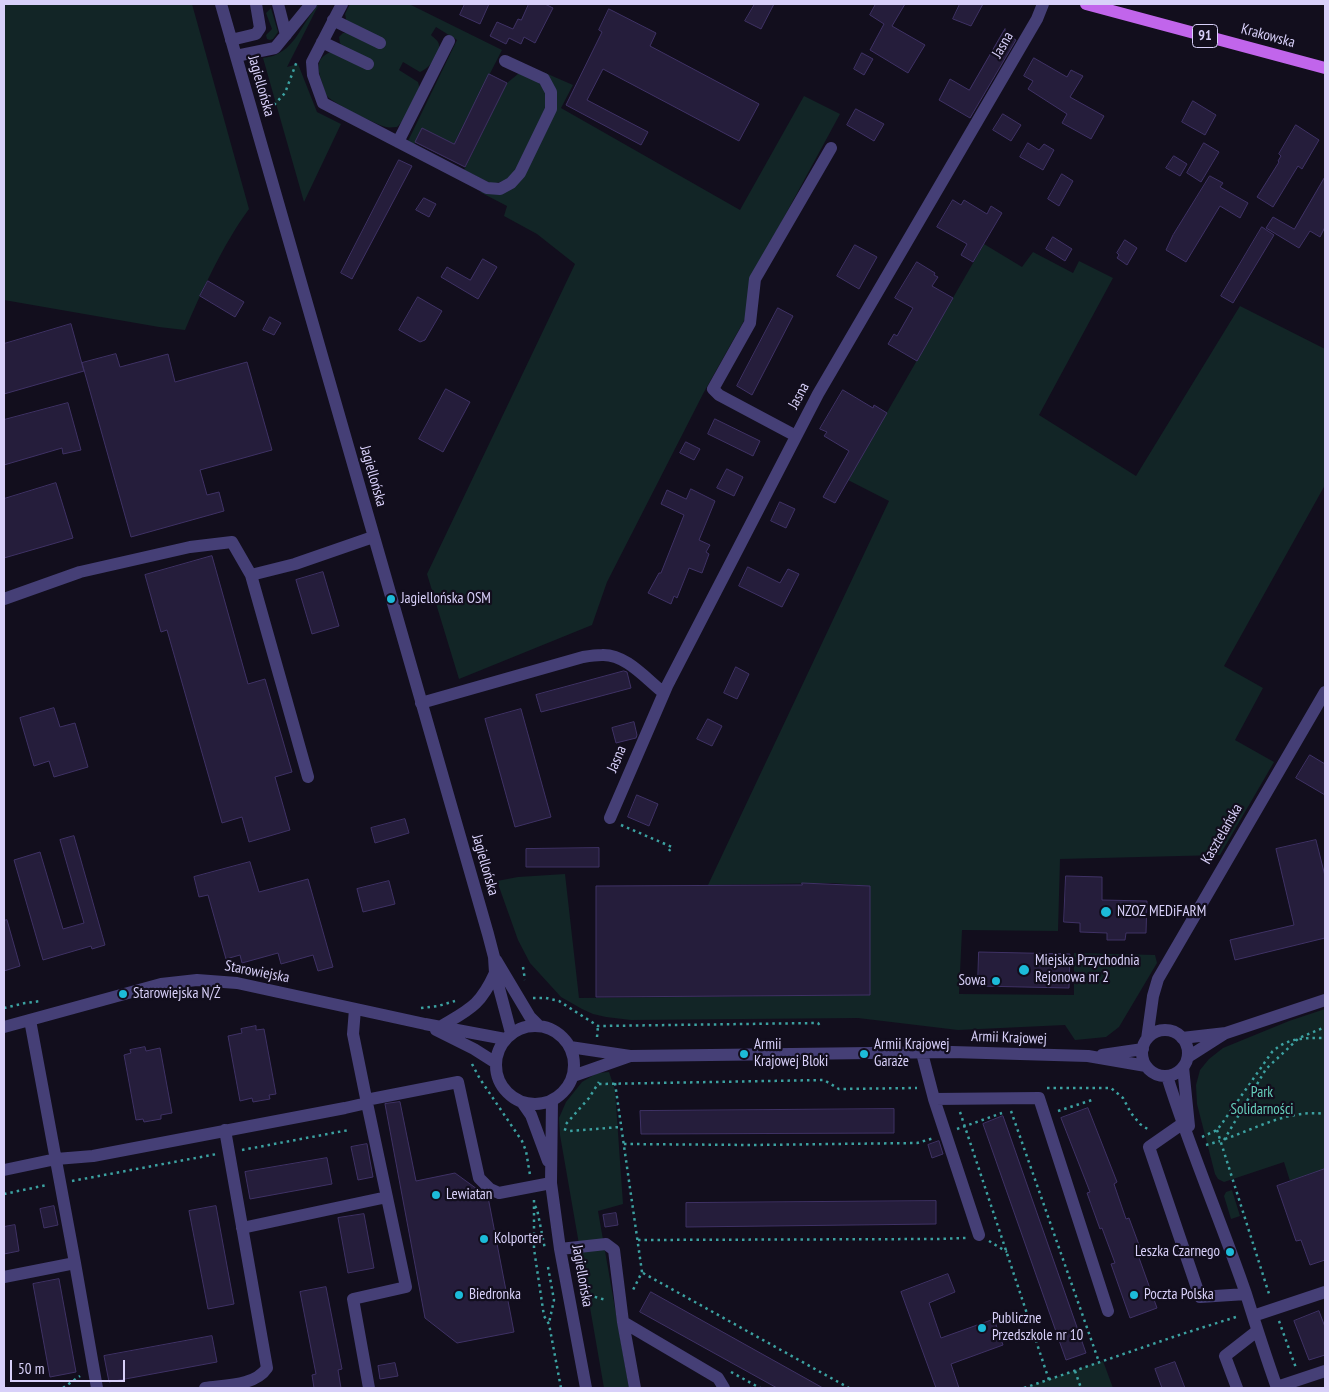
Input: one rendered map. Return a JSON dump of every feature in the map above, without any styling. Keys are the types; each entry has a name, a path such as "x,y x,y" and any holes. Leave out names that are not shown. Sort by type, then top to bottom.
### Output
{"main road":[{"name":"Krakowska","path":"1086,4 1325,68"}],"street":[{"name":"Jagiellońska","path":"221,4 494,957 495,973 508,1036"},
{"path":"231,40 256,34 260,28 256,4"},
{"path":"278,4 286,35"},
{"path":"236,56 276,48 311,4"},
{"path":"342,4 312,62 313,75 323,103 487,188 500,189 511,183 520,174 551,110 551,92 544,79 505,61"},
{"name":"Jasna","path":"614,821 664,693 818,394 1037,19 1043,4"},
{"path":"333,20 380,43"},
{"path":"398,142 449,41"},
{"path":"322,42 368,64"},
{"path":"796,436 719,395 713,389 750,323 755,279 831,148"},
{"path":"251,575 295,564 373,537"},
{"path":"4,599 80,572 190,547 232,542 251,575 308,777"},
{"path":"421,703 583,657 604,655 620,658 627,662 664,693"},
{"name":"Kasztelańska","path":"1145,1044 1153,996 1158,979 1325,692"},
{"name":"Jagiellońska","path":"494,957 530,1017 538,1025"},
{"path":"440,1027 478,1003 487,991 495,973"},
{"name":"Starowiejska","path":"4,1027 161,984 197,980 237,983 440,1027 508,1036"},
{"path":"1153,996 1162,1030"},
{"path":"1182,1038 1226,1033 1325,1000"},
{"path":"355,1009 353,1034 406,1287 353,1299 369,1388"},
{"path":"30,1020 97,1388"},
{"path":"425,1024 474,1049 496,1063"},
{"path":"538,1025 551,1028 562,1036 570,1047 574,1066 573,1076 561,1094 552,1100 532,1104 522,1102 511,1096 502,1087 497,1075 496,1063 497,1054 508,1036 526,1026 538,1025"},
{"path":"1191,1145 1186,1062 1188,1047 1174,1031 1162,1030 1151,1035 1145,1044 1142,1054 1146,1066 1155,1074 1167,1076 1173,1075 1186,1062 1226,1033"},
{"name":"Armii Krajowej","path":"1088,1056 1145,1044"},
{"name":"Armii Krajowej","path":"570,1047 630,1056 922,1053 1088,1056 1146,1066"},
{"path":"922,1053 934,1099 979,1235"},
{"name":"Armii Krajowej","path":"573,1076 630,1056"},
{"path":"1167,1076 1182,1124 1246,1294 1277,1388 1325,1371"},
{"path":"4,1170 56,1159 92,1156 345,1108 366,1101 458,1082 479,1178 490,1189 499,1193 552,1183"},
{"path":"934,1099 1009,1104 1039,1098 1108,1311"},
{"name":"Jagiellońska","path":"552,1100 552,1183 560,1249 586,1388"},
{"name":"Jagiellońska","path":"522,1102 531,1115 551,1170"},
{"path":"1182,1124 1148,1147 1200,1297 1246,1294"},
{"path":"205,1388 255,1379 263,1374 267,1368 225,1130"},
{"path":"242,1228 386,1197"},
{"path":"560,1249 606,1244 614,1250 623,1322 635,1388"},
{"path":"4,1277 75,1263"},
{"path":"1252,1316 1325,1292"},
{"path":"623,1322 718,1378 724,1388"},
{"path":"1237,1388 1225,1356 1257,1331"}],"path":[{"path":"614,821 672,847 670,851"},
{"path":"528,999 546,998 559,1001 598,1026 818,1023 820,1026"},
{"path":"598,1026 598,1039"},
{"path":"1300,1380 1274,1309 1222,1140 1217,1130 1277,1047 1324,1028"},
{"path":"1222,1140 1266,1069 1298,1038 1325,1038"},
{"path":"470,1060 480,1079 522,1141 526,1151 535,1205 534,1249 544,1316 548,1324 561,1388"},
{"path":"621,1126 569,1131 561,1127 573,1118 599,1084 824,1080"},
{"path":"615,1083 642,1272 848,1388"},
{"path":"1045,1116 1095,1098"},
{"path":"955,1099 1049,1380"},
{"path":"624,1144 916,1143 946,1135 952,1130 965,1126 1009,1104"},
{"path":"1009,1104 1019,1112"},
{"path":"1009,1104 1099,1362"},
{"path":"1191,1145 1222,1140 1292,1114 1315,1112 1325,1114"},
{"path":"4,1194 349,1130"},
{"path":"535,1205 538,1209 546,1255"},
{"path":"638,1240 936,1239 979,1235 1007,1252"},
{"path":"547,1264 554,1300 548,1324"},
{"path":"554,1300 588,1295 620,1302"},
{"path":"1024,1388 1236,1317"},
{"path":"63,1388 93,1366"},
{"path":"1075,1371 1081,1388"}],"green space":[{"path":"4,4 192,4 249,209 214,267 185,330 4,300"},
{"path":"319,4 287,67 298,64 317,112 341,124 304,202 263,58 274,56 290,45"},
{"path":"350,4 409,4 502,50 454,144 422,128 414,145 408,141 457,40 436,27 431,35 438,42 439,49 427,68 420,72 403,62 399,70 418,82 420,89 405,119 397,127 387,127 373,122 346,109 327,96 320,74 319,62 330,52 344,48 340,43 339,37 343,33 349,33 345,14"},
{"path":"271,8 278,32 270,40 267,39 266,35 272,29 266,13"},
{"path":"543,72 573,85 561,108 740,210 804,96 840,114 751,278 745,319 704,392 607,582 592,625 459,679 427,574 575,264 537,234 504,216 507,206 480,192 503,192 555,108 552,83"},
{"path":"518,74 532,77 542,87 548,95 546,110 515,173 508,180 492,184 464,170 507,83"},
{"path":"984,244 1022,267 1033,252 1073,273 1079,261 1113,278 1039,415 1136,476 1240,306 1325,349 1325,485 1224,666 1263,688 1235,740 1274,762 1220,855 1060,859 1058,931 962,930 959,994 1074,995 1074,953 1155,955 1157,963 1119,1027 1106,1037 1075,1040 1065,1025 958,1030 858,1018 631,1020 606,1017 582,1009 561,997 530,963 518,940 497,881 518,877 565,874 579,998 869,995 870,886 832,883 708,885 889,501 848,480"},
{"name":"Park Solidarności","path":"1325,1009 1325,1169 1290,1181 1284,1162 1224,1182 1218,1179 1215,1174 1197,1104 1196,1085 1200,1070 1209,1059 1223,1048 1289,1021"},
{"path":"609,1072 615,1090 623,1204 598,1211 629,1388 604,1388 560,1135 559,1118 566,1102 582,1082 597,1073"},
{"path":"1232,1190 1240,1216 1231,1219 1224,1196 1226,1192"},
{"path":"1103,1361 1113,1388 1024,1388 1099,1362"}],"building":[{"path":"465,4 489,4 480,24 460,15"},
{"path":"529,4 545,4 553,8 535,43 524,37 521,44 509,38 506,44 490,36 497,22 513,29 518,19 521,20"},
{"path":"755,4 774,4 761,29 745,21"},
{"path":"876,4 905,4 892,26 925,45 908,73 870,50 884,24 870,15"},
{"path":"960,4 983,4 971,26 953,19"},
{"path":"609,9 656,33 650,46 759,104 739,141 603,69 587,100 648,132 641,145 566,105 602,32 599,30"},
{"path":"1005,29 1005,33 1016,40 970,118 939,100 950,79 969,90"},
{"path":"862,53 873,59 864,75 854,69"},
{"path":"1034,58 1067,77 1071,70 1083,76 1070,97 1104,116 1091,139 1062,123 1067,114 1028,89 1033,81 1024,76"},
{"path":"489,74 507,83 465,167 415,142 422,128 454,144"},
{"path":"1193,101 1216,115 1205,135 1182,122"},
{"path":"856,109 884,124 874,141 847,125"},
{"path":"1003,114 1021,125 1011,141 993,130"},
{"path":"1296,125 1319,140 1302,169 1298,166 1273,207 1257,197 1279,162 1281,156 1279,154"},
{"path":"1028,143 1039,150 1044,144 1054,150 1043,170 1020,157"},
{"path":"1204,143 1219,152 1201,182 1187,173"},
{"path":"1174,156 1187,164 1180,176 1166,168"},
{"path":"399,160 412,166 352,279 341,273"},
{"path":"1062,174 1073,181 1059,206 1048,199"},
{"path":"1210,176 1223,183 1220,187 1248,203 1240,218 1220,206 1186,262 1166,250 1173,235"},
{"path":"1325,177 1325,227 1320,237 1310,231 1299,248 1266,228 1273,217 1294,229"},
{"path":"424,198 436,204 429,217 416,210"},
{"path":"953,200 961,205 964,200 987,214 991,206 1002,213 973,262 961,255 967,244 937,227"},
{"path":"1262,227 1274,235 1233,303 1221,296"},
{"path":"1053,237 1072,249 1065,261 1046,249"},
{"path":"1125,240 1137,248 1127,265 1117,258 1119,255 1117,253"},
{"path":"855,245 877,257 859,289 837,276"},
{"path":"483,259 497,267 478,299 441,277 447,267 470,280"},
{"path":"917,262 935,273 934,275 938,277 932,286 953,298 917,361 888,344 894,334 897,336 913,308 895,298"},
{"path":"208,281 244,302 235,317 200,296"},
{"path":"418,297 442,311 425,340 420,342 399,330"},
{"path":"778,308 793,316 752,395 737,386"},
{"path":"270,317 281,323 274,335 263,330"},
{"path":"71,324 84,371 4,394 4,344"},
{"path":"116,354 120,367 168,354 175,382 247,362 272,450 200,470 207,495 219,492 224,511 131,537 82,363"},
{"path":"446,389 470,402 443,452 419,439"},
{"path":"843,390 873,408 874,405 887,413 835,503 823,497 849,451 824,436 827,432 820,429"},
{"path":"68,403 81,450 63,454 62,448 4,465 4,420"},
{"path":"715,419 760,441 753,456 708,434"},
{"path":"686,442 700,449 694,460 680,453"},
{"path":"727,469 743,477 734,496 717,488"},
{"path":"56,483 73,538 4,558 4,499"},
{"path":"691,489 715,501 699,540 710,545 706,552 709,554 702,573 689,568 677,598 674,596 671,604 648,593 659,573 661,573 684,515 661,504 667,490 686,499"},
{"path":"780,502 795,509 786,528 771,521"},
{"path":"212,556 248,684 265,679 292,772 275,777 290,830 249,842 242,817 222,823 167,630 161,632 145,575"},
{"path":"748,567 780,583 788,569 799,574 782,607 739,586"},
{"path":"323,572 339,626 312,634 296,580"},
{"path":"736,667 749,674 737,699 724,693"},
{"path":"624,671 627,672 631,688 541,712 536,695"},
{"path":"54,708 60,727 75,723 88,767 54,777 49,761 34,766 20,718"},
{"path":"521,709 551,817 515,827 485,719"},
{"path":"708,719 722,726 712,746 697,739"},
{"path":"634,722 636,738 616,743 612,728"},
{"path":"1310,755 1325,764 1325,795 1296,778"},
{"path":"637,795 658,804 649,826 628,817"},
{"path":"405,819 409,833 375,843 371,828"},
{"path":"74,836 105,945 92,949 91,946 43,960 14,860 40,852 63,929 84,923 60,840"},
{"path":"1316,840 1325,876 1325,938 1235,960 1230,940 1294,925 1276,849"},
{"path":"599,848 599,867 526,867 526,849"},
{"path":"250,862 259,892 308,879 333,967 318,971 313,955 281,964 278,953 242,963 240,955 226,959 208,895 199,897 194,877"},
{"name":"NZOZ MEDiFARM","path":"1066,876 1102,877 1102,900 1147,901 1146,933 1126,933 1125,940 1107,940 1107,933 1080,932 1080,923 1064,922"},
{"path":"389,881 395,904 363,912 357,889"},
{"path":"802,883 870,886 870,995 596,997 596,886 802,885"},
{"path":"7,920 20,966 4,971 4,921"},
{"name":"Miejska Przychodnia Rejonowa nr 2","path":"979,952 1070,954 1069,988 978,986"},
{"path":"256,1026 256,1030 264,1029 276,1094 269,1095 270,1099 253,1102 252,1098 240,1101 228,1036 242,1033 241,1029"},
{"path":"145,1047 146,1051 160,1048 172,1113 161,1115 161,1119 144,1122 143,1119 136,1120 124,1055 131,1053 130,1050"},
{"path":"400,1102 416,1181 455,1173 488,1197 514,1332 457,1343 425,1318 385,1104"},
{"path":"1088,1108 1117,1182 1114,1184 1126,1219 1129,1218 1142,1253 1138,1255 1157,1308 1130,1318 1111,1264 1115,1263 1102,1228 1100,1229 1087,1193 1090,1192 1061,1118"},
{"path":"894,1109 894,1133 641,1134 640,1111"},
{"path":"1003,1116 1086,1353 1066,1360 983,1124"},
{"path":"939,1141 943,1154 932,1158 928,1145"},
{"path":"367,1144 373,1177 358,1180 351,1147"},
{"path":"327,1158 332,1184 250,1199 245,1172"},
{"path":"1325,1169 1325,1260 1310,1265 1301,1240 1296,1241 1277,1186"},
{"path":"936,1201 936,1224 686,1227 686,1203"},
{"path":"54,1206 58,1225 44,1228 40,1209"},
{"path":"216,1206 234,1304 208,1309 189,1211"},
{"path":"616,1213 618,1225 605,1227 603,1215"},
{"path":"364,1214 374,1268 348,1273 338,1218"},
{"path":"15,1225 19,1251 4,1254 4,1227"},
{"name":"Publiczne Przedszkole nr 10","path":"948,1274 955,1292 929,1303 941,1338 994,1319 1003,1345 951,1364 959,1388 936,1388 901,1292"},
{"path":"59,1279 76,1372 50,1377 33,1284"},
{"path":"326,1287 342,1369 338,1370 341,1388 314,1388 312,1375 316,1374 300,1292"},
{"path":"651,1292 823,1388 777,1388 640,1312"},
{"path":"1319,1311 1325,1327 1325,1355 1309,1360 1294,1321"},
{"path":"212,1336 217,1362 109,1382 104,1356"},
{"path":"1175,1362 1185,1388 1162,1388 1155,1369"},
{"path":"395,1363 398,1376 380,1379 378,1366"}],"place":[{"name":"Jagiellońska OSM","path":"391,599"},
{"name":"NZOZ MEDiFARM","path":"1106,912"},
{"name":"Miejska Przychodnia Rejonowa nr 2","path":"1024,970"},
{"name":"Sowa","path":"996,981"},
{"name":"Starowiejska N/Ż","path":"123,994"},
{"name":"Armii Krajowej Bloki","path":"744,1054"},
{"name":"Armii Krajowej Garaże","path":"864,1054"},
{"name":"Lewiatan","path":"436,1195"},
{"name":"Kolporter","path":"484,1239"},
{"name":"Leszka Czarnego","path":"1230,1252"},
{"name":"Biedronka","path":"459,1295"},
{"name":"Poczta Polska","path":"1134,1295"},
{"name":"Publiczne Przedszkole nr 10","path":"982,1328"}]}
